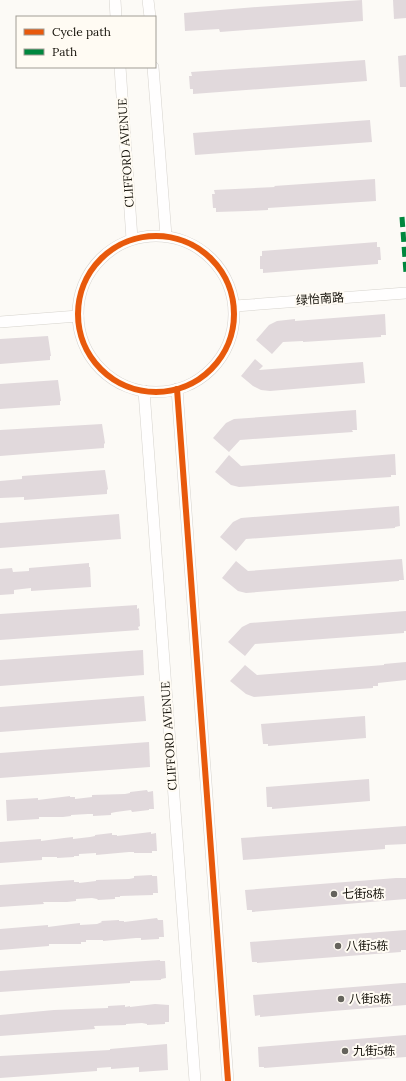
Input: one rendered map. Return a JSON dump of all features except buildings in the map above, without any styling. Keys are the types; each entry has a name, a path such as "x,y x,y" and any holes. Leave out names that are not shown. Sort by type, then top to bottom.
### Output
{"street":[{"path":"115,0 116,16"},
{"path":"148,0 150,16"},
{"name":"CLIFFORD AVENUE","path":"120,68 132,239"},
{"path":"153,68 166,236"},
{"path":"149,236 166,236 184,240 200,249 214,260 224,274 231,289 235,306 235,322 232,337 226,352 217,364 199,380 177,390 160,392 144,391 122,384 98,367 88,352 80,335 78,316 80,298 86,280 93,267 103,256 117,246 132,239 149,236"},
{"name":"绿怡南路","path":"235,306 406,293"},
{"path":"0,322 78,316"},
{"path":"177,390 228,1081"},
{"name":"CLIFFORD AVENUE","path":"144,391 195,1081"}],"marked path":[{"path":"402,217 406,273"}],"cycle path":[{"path":"148,236 164,236 179,239 193,245 206,254 216,264 225,277 231,291 234,314 233,329 225,351 216,364 206,374 193,383 179,389 164,392 148,392 133,389 119,383 106,374 96,364 87,351 81,337 78,322 78,306 81,291 87,277 96,264 106,254 119,245 133,239 148,236"},
{"path":"177,389 228,1081"}],"place":[{"name":"七街8栋","path":"334,894"},
{"name":"八街5栋","path":"338,946"},
{"name":"八街8栋","path":"341,999"},
{"name":"九街5栋","path":"345,1051"}]}
